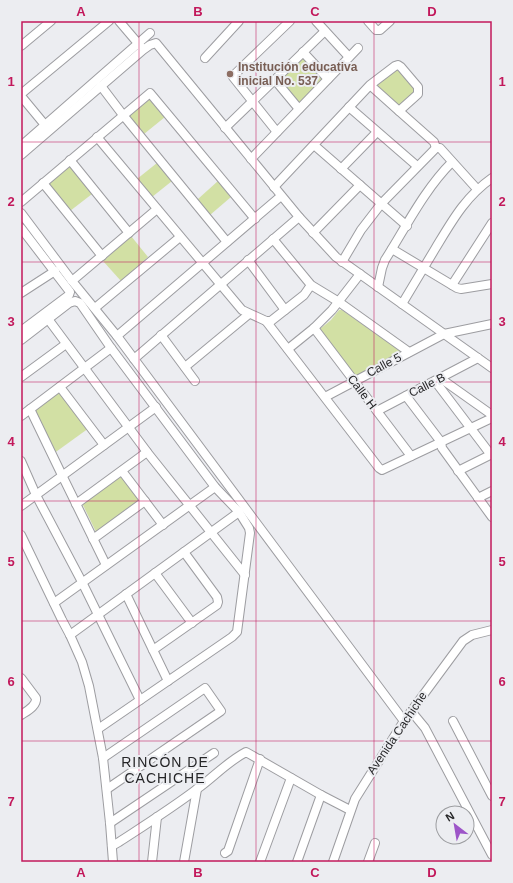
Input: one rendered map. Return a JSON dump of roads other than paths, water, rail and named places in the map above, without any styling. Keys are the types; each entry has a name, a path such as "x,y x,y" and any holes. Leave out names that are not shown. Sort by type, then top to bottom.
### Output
{"street":[{"path":"21,46 51,21"},
{"path":"45,125 21,95 109,21"},
{"path":"119,21 141,47"},
{"path":"205,58 239,21"},
{"path":"277,132 233,77 290,21"},
{"path":"316,21 349,57"},
{"path":"368,21 376,30 380,30 390,21"},
{"path":"225,128 325,31"},
{"path":"21,154 101,86 141,47 150,33"},
{"path":"21,146 141,47 156,43 251,160 313,233 336,257 492,368"},
{"path":"251,160 358,48"},
{"path":"303,52 328,79"},
{"path":"274,187 370,85 398,65 418,87 419,91 418,94 399,110"},
{"path":"275,80 299,109"},
{"path":"370,85 434,142 436,148"},
{"path":"101,86 227,242"},
{"path":"21,202 150,93 254,219"},
{"path":"350,107 417,166"},
{"path":"341,169 377,132"},
{"path":"97,137 242,310 266,321 379,468 384,469 492,416 437,380"},
{"path":"314,145 407,226"},
{"path":"436,148 440,148 477,189"},
{"path":"342,262 361,230 381,204 436,148"},
{"path":"70,160 129,232"},
{"path":"378,287 385,260 440,174 452,162"},
{"path":"402,304 451,222 477,189 492,178"},
{"path":"43,183 102,256"},
{"path":"313,233 360,185"},
{"path":"117,336 282,196"},
{"path":"72,281 157,209"},
{"path":"21,213 72,281 117,336 404,721"},
{"path":"134,359 299,217"},
{"path":"452,285 492,222"},
{"path":"21,228 68,287 70,292 69,295 21,331"},
{"path":"95,308 180,237"},
{"path":"273,239 311,285 339,302 408,352"},
{"path":"392,249 452,285 462,289 492,284"},
{"path":"248,260 285,310"},
{"path":"22,290 55,271"},
{"path":"288,349 314,328 339,302 360,274"},
{"path":"266,321 285,310 304,295 311,285"},
{"path":"21,340 69,303 75,301 80,304 111,348 216,486 239,512 249,528 250,533 237,632 232,637 98,729"},
{"path":"185,368 250,314"},
{"path":"48,319 147,452 245,575"},
{"name":"Calle 5","path":"324,397 444,334 492,324"},
{"name":"Calle H","path":"314,328 411,456"},
{"path":"161,335 195,381"},
{"path":"21,377 66,344"},
{"path":"21,416 111,348"},
{"name":"Calle B","path":"377,411 478,358"},
{"path":"437,380 470,428 491,455 458,471"},
{"path":"60,387 104,445"},
{"path":"406,396 441,442 442,448 492,517"},
{"path":"21,506 156,406"},
{"path":"30,409 106,565"},
{"path":"76,504 147,452"},
{"path":"21,461 36,495 82,582 140,700"},
{"path":"122,471 163,524"},
{"path":"54,604 82,582 216,486"},
{"path":"478,498 492,491"},
{"path":"93,538 145,501"},
{"path":"70,635 239,512"},
{"path":"21,535 70,635 82,662 89,686 103,758 113,862"},
{"path":"153,650 217,605 218,602 217,598 184,552"},
{"path":"155,574 192,623"},
{"path":"126,594 168,681"},
{"name":"Avenida Cachiche","path":"333,862 350,810 361,788 404,721 463,641 472,635 492,630"},
{"path":"21,678 36,698 36,701 35,705 21,716"},
{"path":"103,758 205,688 221,711 107,789"},
{"path":"411,711 425,728 492,855"},
{"path":"453,721 492,796"},
{"path":"112,846 157,817 235,758 246,752 350,810"},
{"path":"110,823 214,753"},
{"path":"225,853 228,851 260,759"},
{"path":"260,862 291,778"},
{"path":"184,862 196,789"},
{"path":"297,862 321,795"},
{"path":"152,862 157,817"},
{"path":"368,862 375,843"}],"place":[{"name":"Institución educativa inicial No. 537","path":"230,74"}],"district":[{"name":"RINCÓN DE CACHICHE","path":"165,770"}]}
